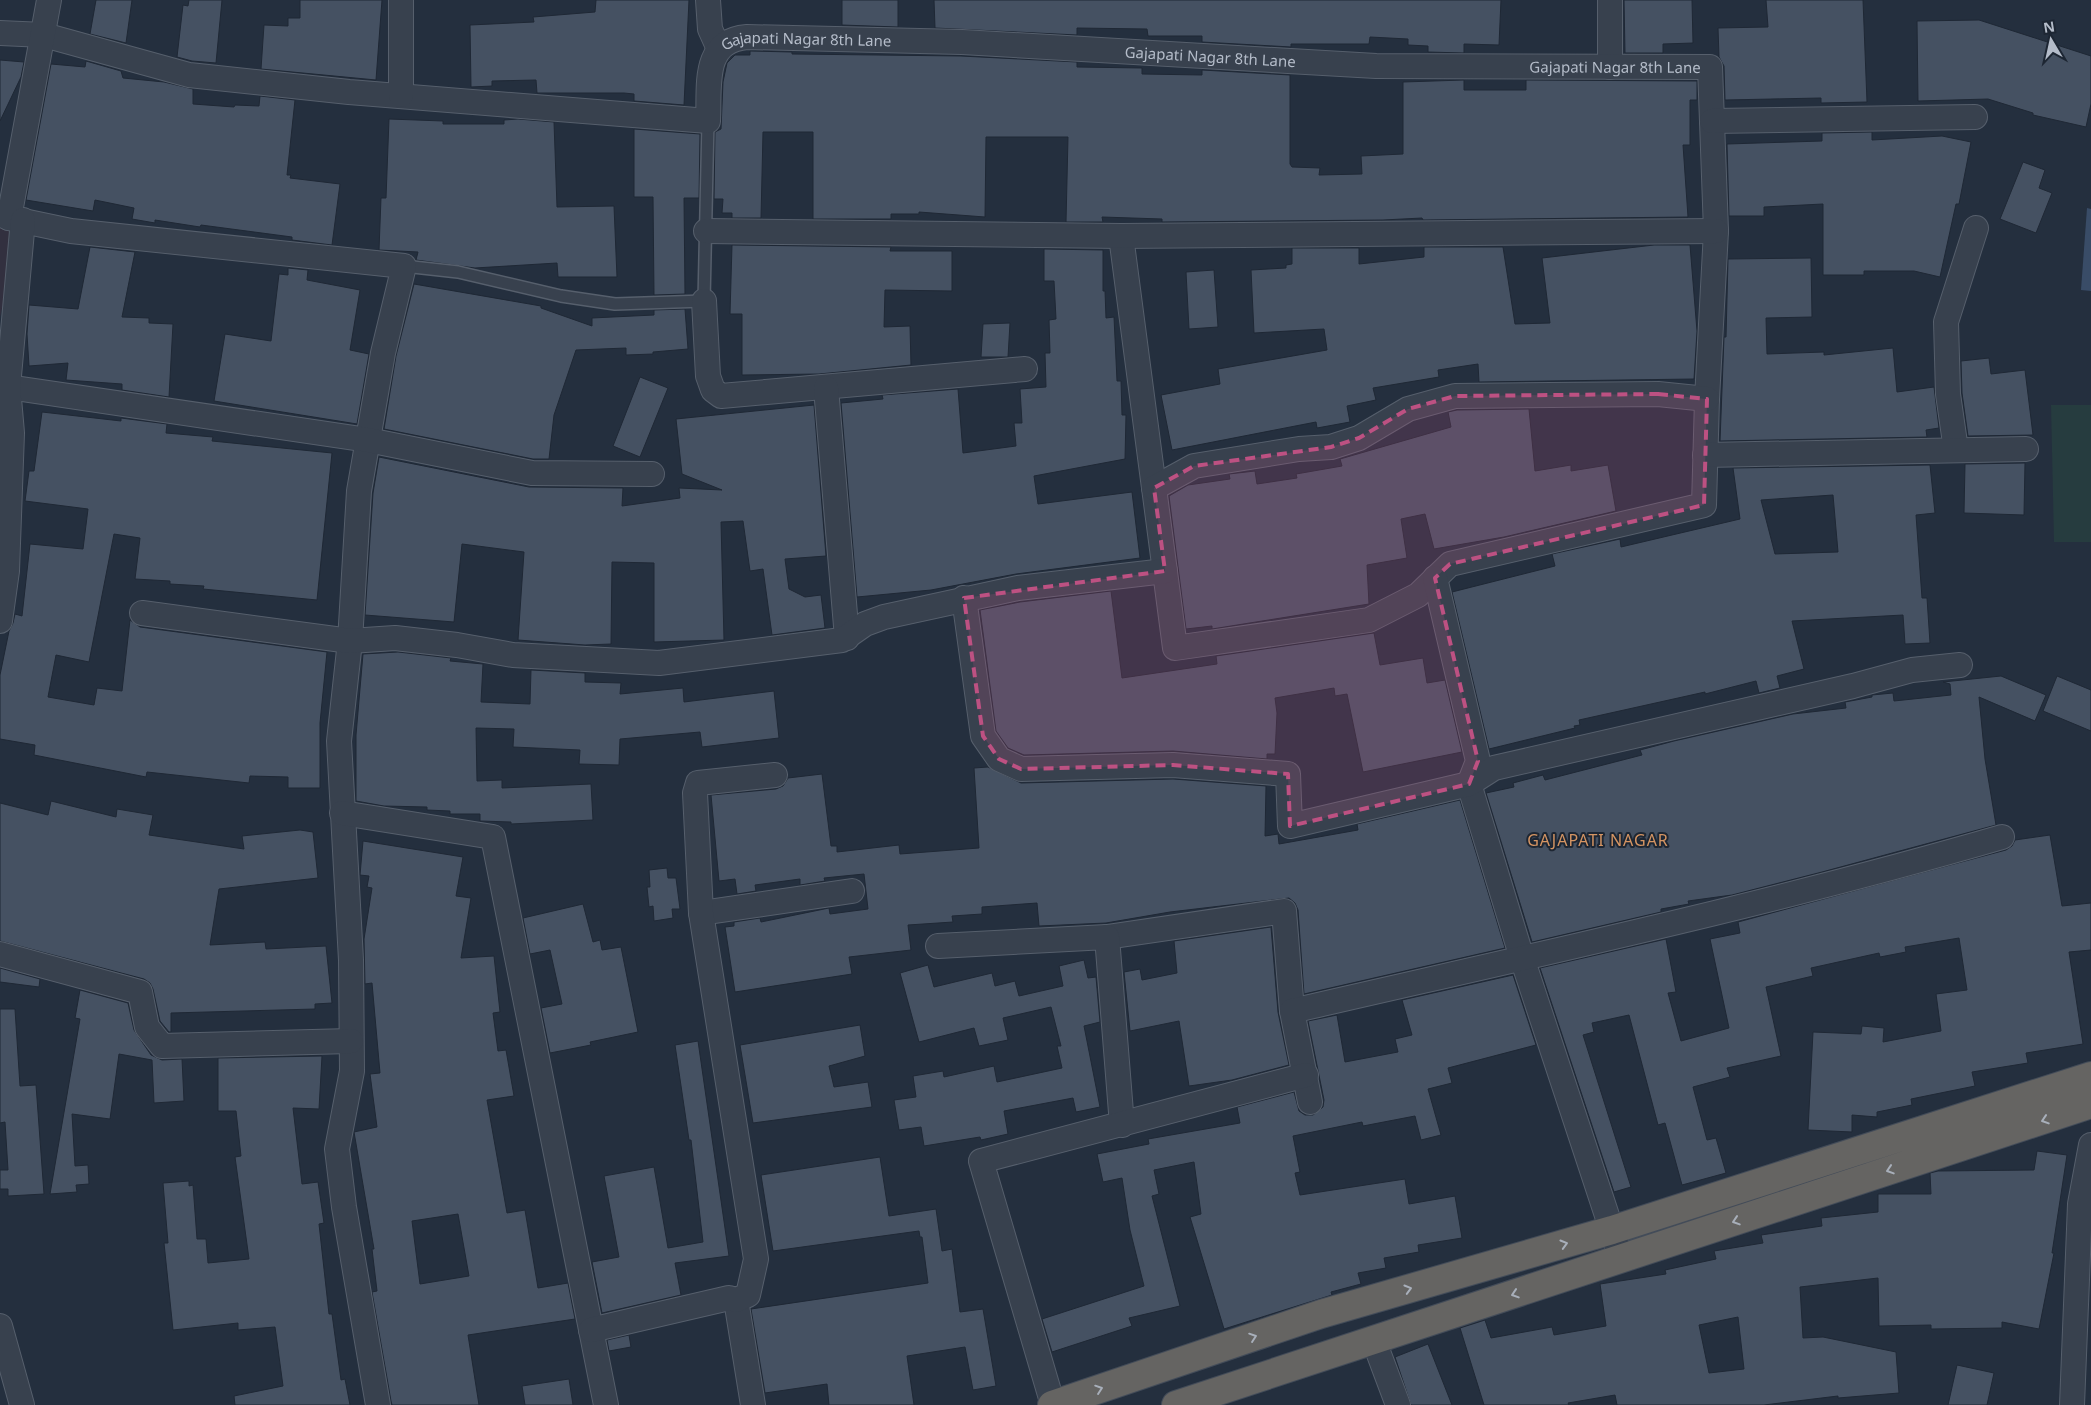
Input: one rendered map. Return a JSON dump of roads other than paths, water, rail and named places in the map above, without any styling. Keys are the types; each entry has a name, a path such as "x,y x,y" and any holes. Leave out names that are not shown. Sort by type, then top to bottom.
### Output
{"highway":[{"path":"1053,1405 1322,1314 1612,1230 2091,1076"},
{"path":"1176,1405 2091,1104"}],"street":[{"path":"0,621 7,571 11,452 8,387 11,217 49,0"},
{"path":"401,0 401,96"},
{"path":"0,33 44,35 189,75 401,96 708,121 710,68 718,51 710,29 708,0"},
{"path":"1610,0 1610,67"},
{"name":"Gajapati Nagar 8th Lane","path":"718,51 738,38 757,38 962,42 1376,66 1710,66 1712,121"},
{"path":"1121,236 1175,648 1369,620 1418,595 1450,564 1704,505 1707,399 1716,231 1712,121 1976,117"},
{"path":"11,217 71,231 404,266 383,353 358,491 350,641 339,741 351,960 352,1071 337,1148 344,1207 378,1405"},
{"path":"1956,450 1948,394 1946,322 1976,228"},
{"path":"706,231 1121,236 1716,231"},
{"path":"704,301 708,376 716,394 727,398 1025,369"},
{"path":"8,387 368,440 532,473 652,474"},
{"path":"826,388 847,638"},
{"path":"1154,488 1194,466 1299,449 1332,447 1359,438 1408,409 1454,396 1658,394 1707,399"},
{"path":"1705,455 2026,449"},
{"path":"142,612 350,641 395,638 457,645 512,655 659,663 826,643 847,638 859,627 871,621 899,612 964,598 1018,588 1165,571"},
{"path":"1436,578 1478,761 1469,784 1522,958 1621,1258"},
{"path":"964,598 983,736 999,759 1021,769 1173,765 1288,774 1290,826 1469,784 1494,768 1852,686 1912,670 1960,665"},
{"path":"591,1330 730,1298 736,1300 748,1295 756,1258 701,913 695,793 698,783 775,775"},
{"path":"342,813 493,837 606,1405"},
{"path":"1292,1011 1796,894 2002,837"},
{"path":"701,913 852,891"},
{"path":"938,946 1107,937 1284,910 1292,1011 1310,1102"},
{"path":"1107,937 1122,1125"},
{"path":"0,954 140,992 147,1027 162,1046 352,1041"},
{"path":"1053,1405 981,1161 1306,1075"},
{"path":"2072,1405 2080,1204 2091,1145"},
{"path":"736,1300 753,1405"},
{"path":"0,1326 22,1405"},
{"path":"1374,1341 1398,1405"}],"lane":[{"path":"404,266 458,272 561,296 614,304 704,301 708,121"}],"water":[{"path":"2087,208 2091,209 2091,291 2081,290"}],"district":[{"name":"GAJAPATI NAGAR","path":"1598,840"}]}
